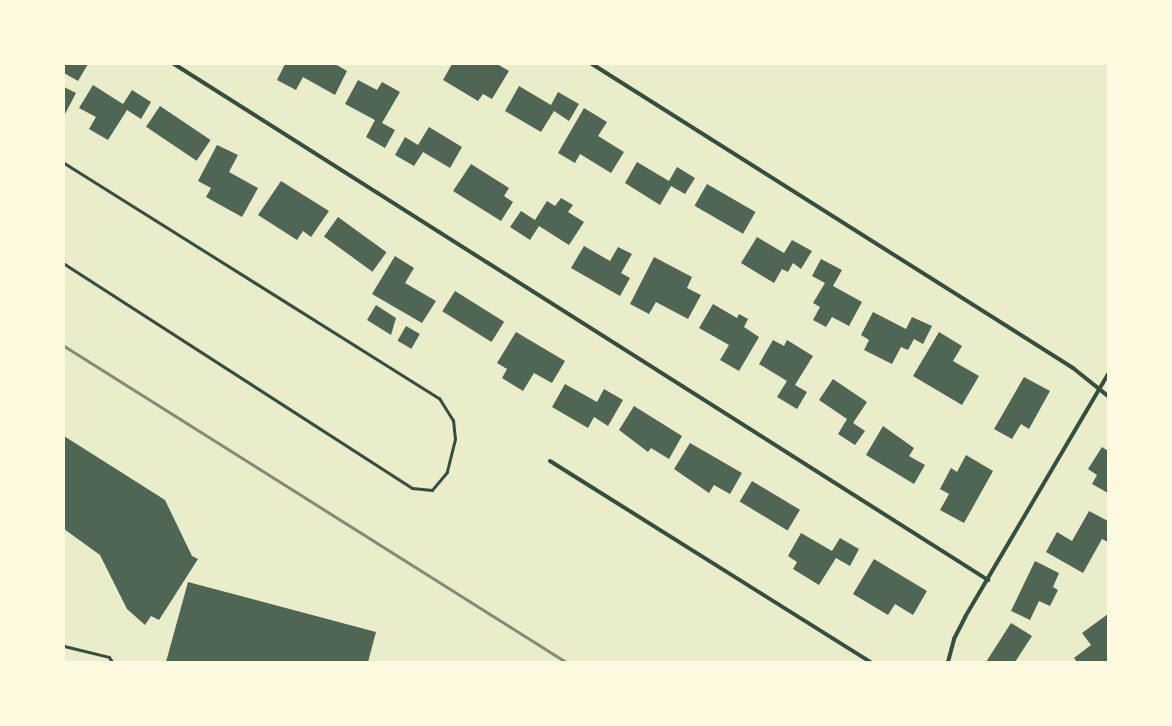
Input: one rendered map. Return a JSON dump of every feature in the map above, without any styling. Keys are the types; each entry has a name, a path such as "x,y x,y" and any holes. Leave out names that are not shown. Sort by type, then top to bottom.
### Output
{"street":[{"path":"174,64 988,580"},
{"path":"592,64 1073,368 1108,396"},
{"path":"948,662 954,639 1108,374"},
{"path":"550,461 870,662"}],"lane":[{"path":"64,163 439,398 453,420 455,439 447,472 432,490 412,488 64,264"},
{"path":"64,646 108,657 112,662"}],"building":[{"path":"64,64 88,64 78,81 64,73"},
{"path":"285,64 335,64 347,71 335,95 303,77 296,90 277,80"},
{"path":"452,64 497,64 509,71 492,99 483,94 478,101 443,80"},
{"path":"358,80 377,90 382,82 400,92 382,123 395,130 385,148 366,137 375,120 345,104"},
{"path":"93,85 123,104 132,90 151,102 141,119 127,110 108,140 89,129 96,117 79,108"},
{"path":"519,86 551,105 558,92 579,104 569,121 554,111 541,132 505,111"},
{"path":"64,87 76,93 64,116"},
{"path":"160,106 211,140 197,161 146,127"},
{"path":"584,108 607,122 598,136 624,152 611,173 580,154 575,163 558,153"},
{"path":"429,127 462,147 450,168 423,152 414,166 395,155 405,137 418,145"},
{"path":"217,145 238,155 229,172 258,188 242,217 206,197 211,188 198,181"},
{"path":"637,162 669,181 677,167 695,178 685,194 671,186 660,205 625,183"},
{"path":"471,164 509,188 504,196 513,202 501,221 453,191"},
{"path":"281,181 329,211 311,237 303,231 297,240 258,215"},
{"path":"707,184 755,212 743,234 694,206"},
{"path":"561,198 573,205 568,212 584,222 569,245 539,226 530,240 510,227 521,211 535,220 547,201 555,206"},
{"path":"338,217 387,252 372,272 324,236"},
{"path":"757,237 784,253 792,240 812,251 801,269 793,263 788,272 782,269 774,283 741,263"},
{"path":"584,246 610,261 618,247 632,254 621,273 630,278 620,296 571,268"},
{"path":"395,256 414,268 405,283 436,301 422,323 372,294"},
{"path":"654,257 692,277 687,288 701,295 688,319 656,302 649,314 630,304"},
{"path":"821,259 842,270 833,286 862,302 849,326 832,317 826,327 813,320 820,307 813,303 825,283 812,276"},
{"path":"455,291 504,322 491,342 442,311"},
{"path":"713,304 737,318 739,314 748,319 744,327 759,337 739,371 720,360 729,345 699,328"},
{"path":"376,305 396,318 391,335 367,320"},
{"path":"873,312 906,329 912,317 932,326 923,344 914,339 908,350 901,347 892,364 864,350 869,340 861,335"},
{"path":"406,326 420,334 411,349 398,341"},
{"path":"516,332 565,361 552,383 534,373 523,391 502,378 507,369 497,363"},
{"path":"939,332 962,346 953,361 979,376 962,405 913,376"},
{"path":"773,340 784,346 787,340 813,356 795,385 807,392 797,409 777,397 787,381 759,364"},
{"path":"1024,377 1050,391 1029,429 1021,424 1012,439 994,429"},
{"path":"833,379 867,402 853,423 865,431 855,445 838,434 847,419 819,400"},
{"path":"565,384 597,402 604,389 623,400 608,426 594,417 588,428 552,407"},
{"path":"634,406 682,436 669,459 651,448 648,452 619,430"},
{"path":"883,426 914,448 909,456 925,465 914,484 866,455"},
{"path":"64,436 165,500 192,556 198,559 159,620 151,616 145,625 127,609 100,555 64,529"},
{"path":"690,443 742,473 730,494 714,485 709,493 674,469"},
{"path":"1102,447 1108,451 1108,493 1092,484 1097,475 1088,469"},
{"path":"966,455 993,471 964,523 940,510 949,494 940,489 951,468 957,472"},
{"path":"752,481 800,510 788,530 740,502"},
{"path":"1089,511 1108,521 1108,542 1102,539 1083,573 1046,552 1057,532 1072,541"},
{"path":"801,533 832,551 840,538 859,549 850,566 836,558 819,585 793,569 797,562 788,556"},
{"path":"874,559 927,591 913,615 895,604 888,615 853,594"},
{"path":"1035,561 1059,573 1053,587 1058,590 1050,606 1039,601 1030,620 1011,611"},
{"path":"188,582 376,632 368,662 166,662"},
{"path":"1108,614 1108,662 1077,662 1074,658 1091,645 1082,633"},
{"path":"1011,623 1032,636 1015,662 986,662"}],"railway":[{"path":"64,346 566,662"}]}
